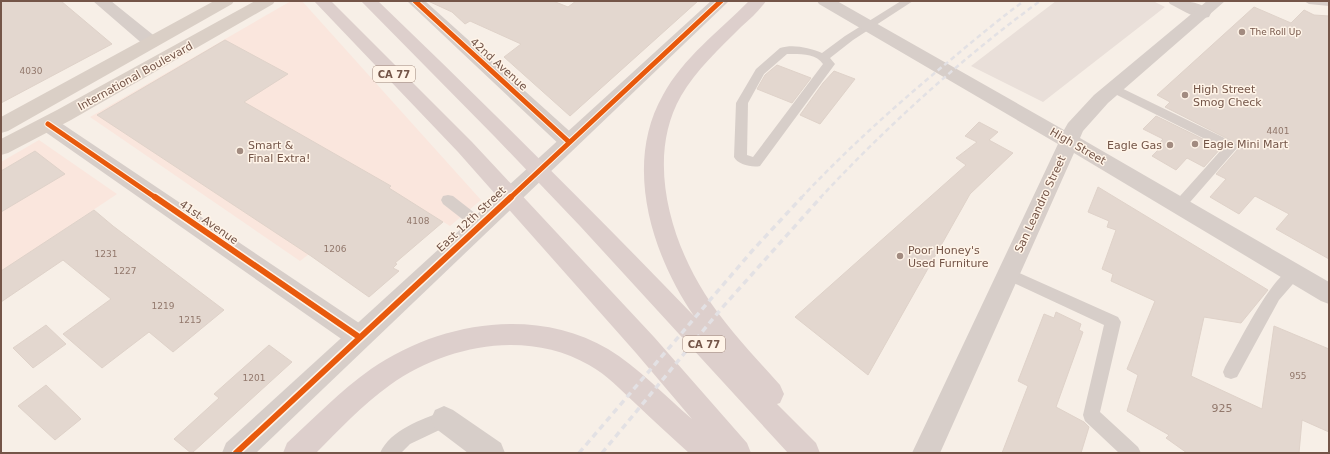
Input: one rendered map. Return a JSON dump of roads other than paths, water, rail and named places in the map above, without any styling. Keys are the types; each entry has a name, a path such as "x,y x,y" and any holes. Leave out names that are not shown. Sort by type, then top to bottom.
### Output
{"highway":[{"name":"CA 77","path":"322,1 465,147 635,333 737,453"},
{"name":"CA 77","path":"369,1 583,214 806,453"},
{"path":"758,1 702,58 673,94 662,116 656,138 654,160 656,190 665,234 674,260 692,294 724,340 821,453"},
{"path":"297,453 364,391 395,368 425,353 457,341 489,334 517,333 547,337 574,344 600,358 623,375 708,453"}],"main road":[{"name":"International Boulevard","path":"1,126 226,1"},
{"name":"International Boulevard","path":"1,148 48,124 267,1"}],"street":[{"path":"101,1 151,42"},
{"name":"42nd Avenue","path":"415,1 563,148"},
{"name":"East 12th Street","path":"236,453 722,1"},
{"name":"High Street","path":"825,1 1069,141 1329,294"},
{"path":"1176,1 1202,13"},
{"name":"San Leandro Street","path":"932,450 1008,274 1075,128 1088,112 1114,88 1217,1"},
{"name":"41st Avenue","path":"48,124 359,337"},
{"path":"444,419 491,453"}],"lane":[{"path":"824,57 849,38 908,1"},
{"path":"1310,1 1329,3"},
{"path":"784,50 806,51 824,57 829,64 755,163 740,157 742,104 760,72 784,50"},
{"path":"1114,88 1232,147 1179,205"},
{"path":"448,200 487,218"},
{"path":"1231,372 1274,296 1294,273"},
{"path":"1008,274 1113,322 1091,415 1132,453"},
{"path":"389,453 404,438 444,419"}],"railway":[{"path":"801,198 836,162 891,111 976,38 1024,1"},
{"path":"820,198 898,119 953,70 1040,1"},
{"path":"579,453 752,251 802,197"},
{"path":"602,453 721,309 821,197"}],"place":[{"name":"The Roll Up","path":"1242,32"},
{"name":"High Street Smog Check","path":"1185,95"},
{"name":"Eagle Mini Mart","path":"1195,144"},
{"name":"Eagle Gas","path":"1170,145"},
{"name":"Smart & Final Extra!","path":"240,151"},
{"name":"Poor Honey's Used Furniture","path":"900,256"}]}
